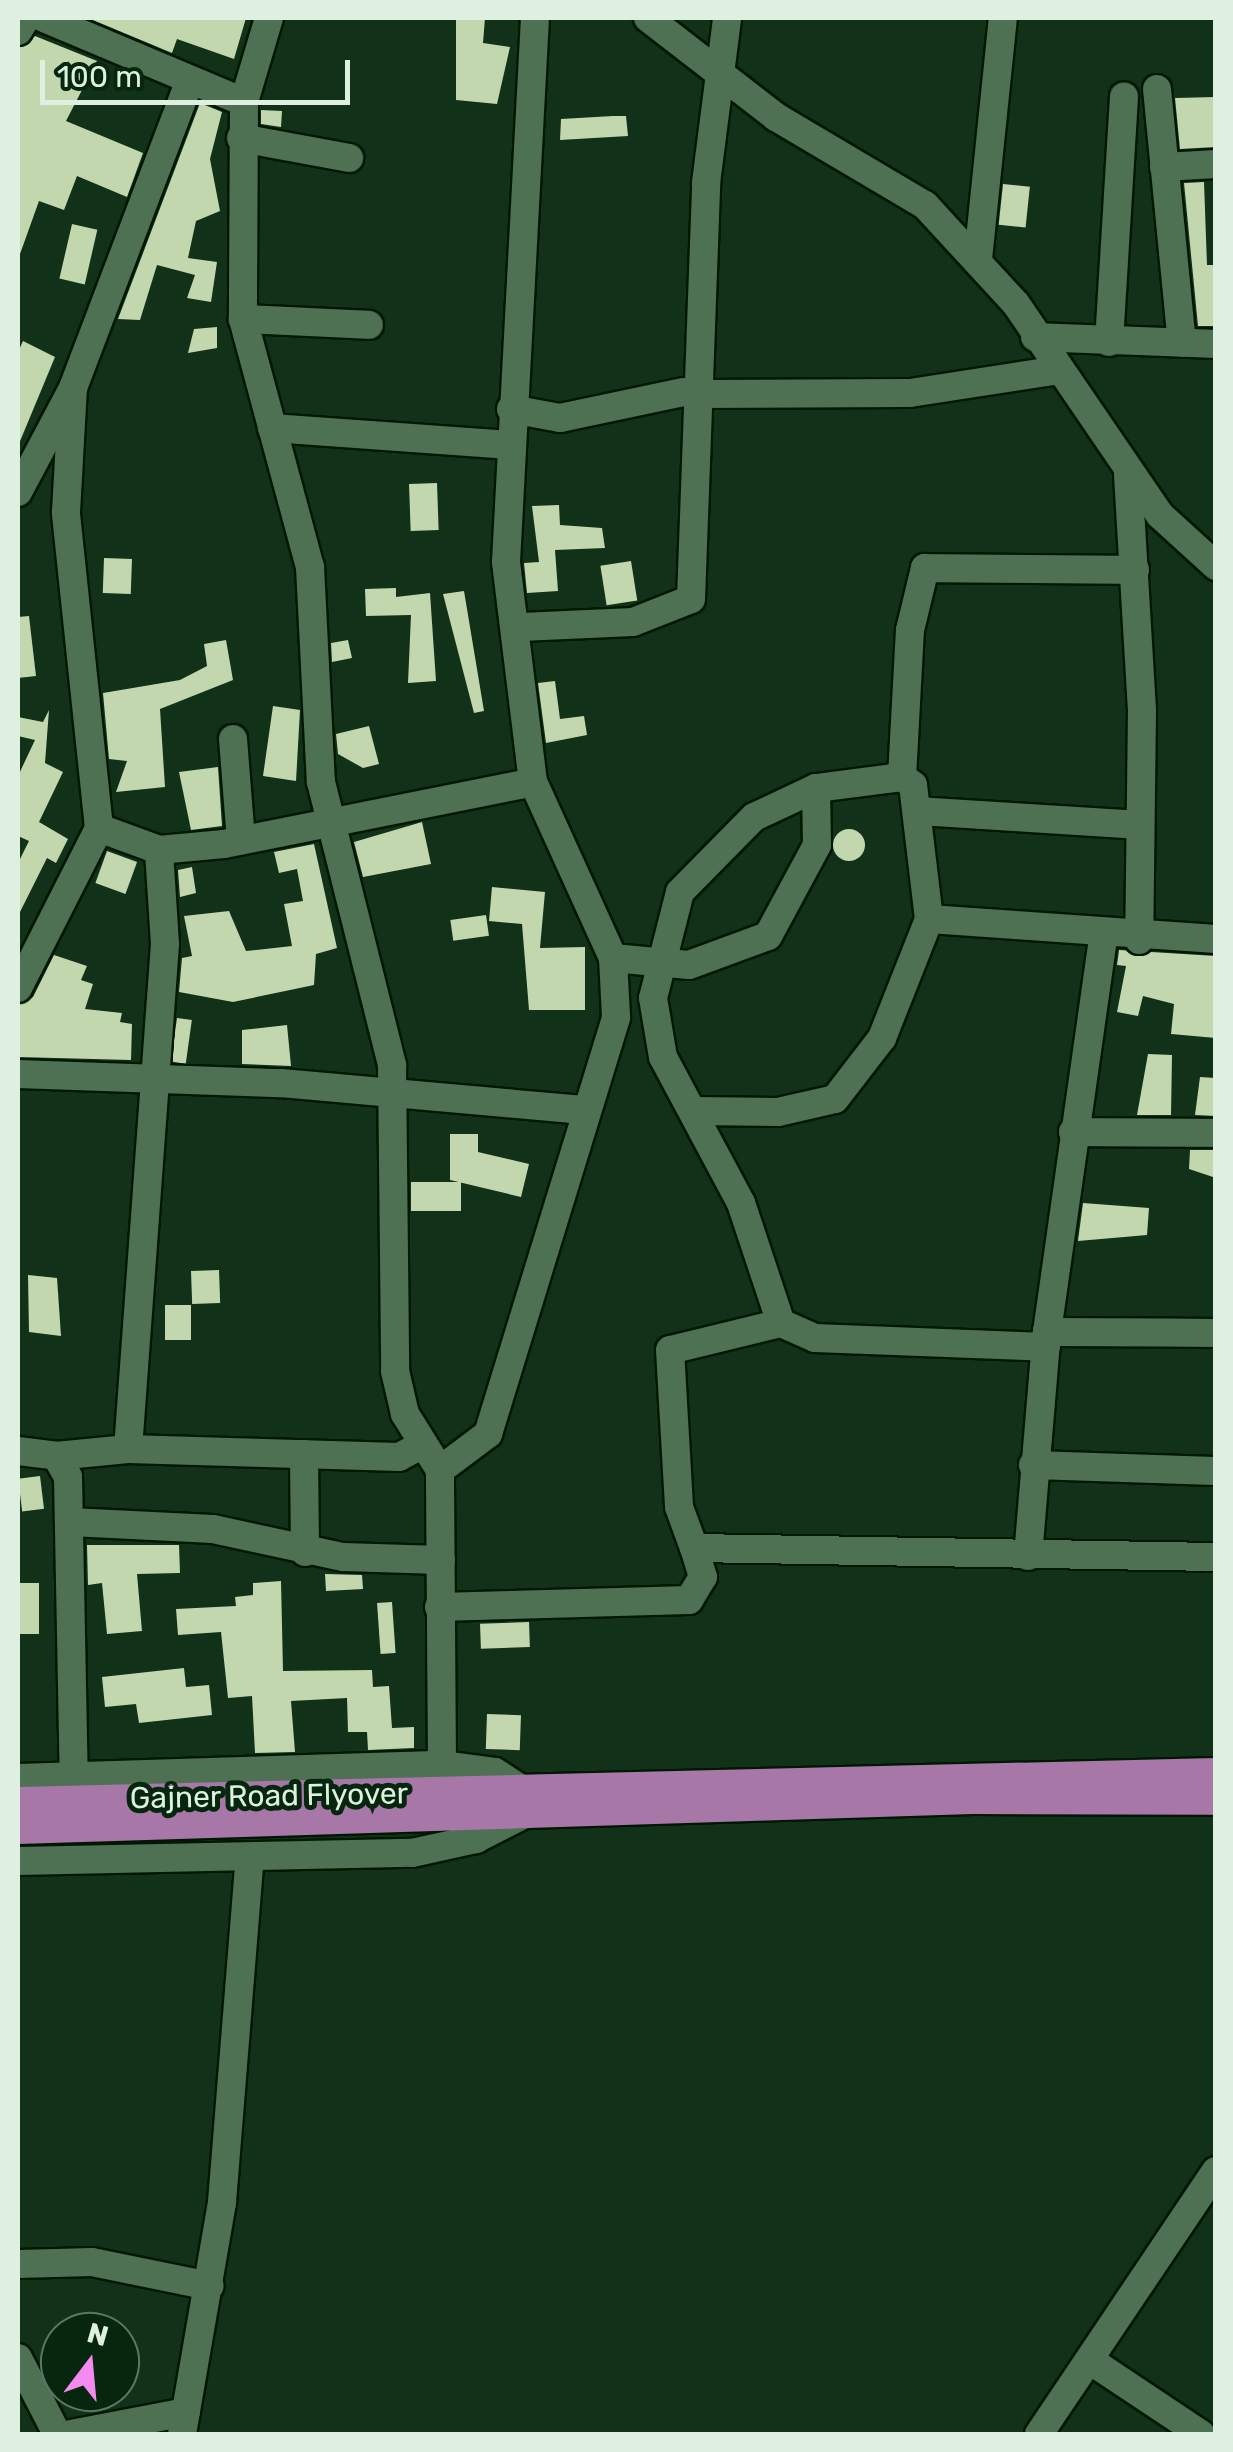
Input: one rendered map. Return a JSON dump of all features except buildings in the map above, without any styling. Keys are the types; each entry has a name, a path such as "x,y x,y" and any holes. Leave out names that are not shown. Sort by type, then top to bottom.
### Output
{"main road":[{"path":"521,1803 1216,1772"},
{"path":"521,1803 973,1798 1216,1800"},
{"name":"Gajner Road Flyover","path":"18,1802 521,1803"},
{"name":"Gajner Road Flyover","path":"18,1829 473,1804"}],"street":[{"path":"18,31 26,18"},
{"path":"44,18 244,102"},
{"path":"269,18 244,102 243,318 310,567 321,782 396,1091 395,1370 423,1444 440,1470 442,1765"},
{"path":"440,1470 488,1434 584,1110 609,1052 614,958 534,782 520,628 506,562 534,18"},
{"path":"648,18 716,72 895,184 978,259 1128,473 1216,566"},
{"path":"520,628 633,622 691,599 692,393 716,72 727,18"},
{"path":"978,259 1003,18"},
{"path":"18,492 26,454 73,388 189,82"},
{"path":"1157,89 1182,343"},
{"path":"1109,342 1124,96"},
{"path":"242,138 349,158"},
{"path":"1164,167 1216,164"},
{"path":"243,318 369,325"},
{"path":"1034,337 1216,344"},
{"path":"511,410 560,418 692,393 910,394 1058,370"},
{"path":"18,988 99,828 66,512 73,388"},
{"path":"272,428 510,444"},
{"path":"1128,473 1135,570 1139,940"},
{"path":"902,777 910,630 924,568 1135,570"},
{"path":"233,739 241,840"},
{"path":"698,1111 778,1112 834,1099 882,1038 929,919 918,811 913,785 902,777 816,788 754,817 697,865 657,964 663,1056 698,1111 782,1323"},
{"path":"99,828 159,850 241,840 534,782"},
{"path":"614,958 657,964 724,960 768,936 817,845 816,788"},
{"path":"918,811 1139,826"},
{"path":"128,1448 167,889 159,850"},
{"path":"929,919 1102,938 1216,939"},
{"path":"1028,1556 1047,1339 1102,938"},
{"path":"18,1074 396,1091 584,1110"},
{"path":"1073,1132 1216,1134"},
{"path":"439,1606 689,1600 703,1577 679,1506 670,1350 782,1323 814,1338 1047,1339 1216,1332"},
{"path":"18,1451 56,1456 128,1448 399,1456 423,1444"},
{"path":"304,1454 306,1552"},
{"path":"56,1456 68,1477 71,1522 74,1776"},
{"path":"1033,1465 1216,1471"},
{"path":"71,1522 212,1529 306,1552 441,1560"},
{"path":"694,1548 1216,1557"},
{"path":"18,1778 442,1765 495,1772 521,1803 476,1839 412,1853 18,1861"},
{"path":"71,2434 184,2423 210,2286 242,2031 250,1856"},
{"path":"1040,2434 1213,2179"},
{"path":"18,2264 92,2262 210,2286"},
{"path":"18,2358 57,2434"},
{"path":"1090,2361 1201,2434"}]}
